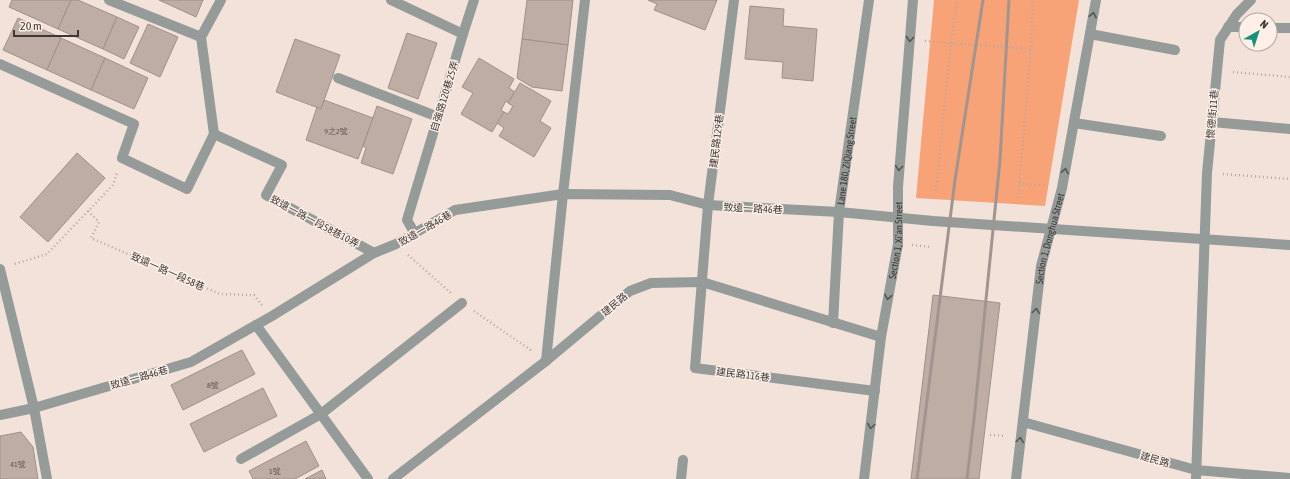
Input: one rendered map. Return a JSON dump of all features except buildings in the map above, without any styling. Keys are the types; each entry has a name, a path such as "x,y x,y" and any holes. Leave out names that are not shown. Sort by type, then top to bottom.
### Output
{"street":[{"path":"109,0 201,37"},
{"path":"0,64 134,124 122,158 187,189 214,134 201,37 220,0"},
{"path":"391,0 463,34"},
{"name":"自強路120巷25弄","path":"415,234 407,220 474,0"},
{"path":"546,361 585,0"},
{"name":"建民路129巷","path":"702,282 708,205 734,0"},
{"name":"Lane 180, ZiQiang Street","path":"833,323 839,212 870,0"},
{"name":"Section 1, Xi'an Street","path":"864,479 881,337 898,244 898,187 913,0"},
{"name":"Section 1, Donghua Street","path":"1016,479 1041,266 1062,188 1096,0"},
{"name":"懷德街11巷","path":"1196,475 1207,173 1220,40 1237,14 1251,0"},
{"path":"1228,27 1238,27"},
{"path":"1278,28 1290,28"},
{"path":"1090,34 1175,50"},
{"path":"338,78 438,117"},
{"path":"1212,122 1290,129"},
{"path":"1074,123 1161,136"},
{"name":"致遠一路一段58巷10弄","path":"214,134 282,165 266,195 374,253"},
{"name":"致遠一路46巷","path":"0,415 34,408 191,362 272,316 374,253 415,234 455,210 563,194 670,195 708,205 839,212 933,221 1290,245"},
{"path":"0,269 34,408 47,479"},
{"name":"建民路","path":"393,479 546,361 630,291 652,283 702,282 881,337"},
{"name":"建民路116巷","path":"702,282 695,368 875,391"},
{"path":"241,459 321,414 462,303"},
{"path":"256,325 368,479"},
{"name":"建民路","path":"1023,422 1196,475 1290,478"},
{"path":"681,479 683,460"}],"path":[{"path":"936,190 951,43 957,0"},
{"path":"1018,198 1031,49 1033,0"},
{"path":"910,40 1031,49"},
{"path":"1217,71 1290,77"},
{"path":"0,269 47,254 113,185 122,158"},
{"path":"1207,173 1290,179"},
{"path":"1019,183 1049,186"},
{"name":"致遠一路一段58巷","path":"88,211 99,222 91,238 220,294 254,295 272,316"},
{"path":"910,245 931,247"}],"shaded area":[{"path":"934,0 1079,0 1045,206 916,198"}],"railway":[{"path":"917,479 955,180 983,0"},
{"path":"967,479 1000,160 1009,0"}]}
